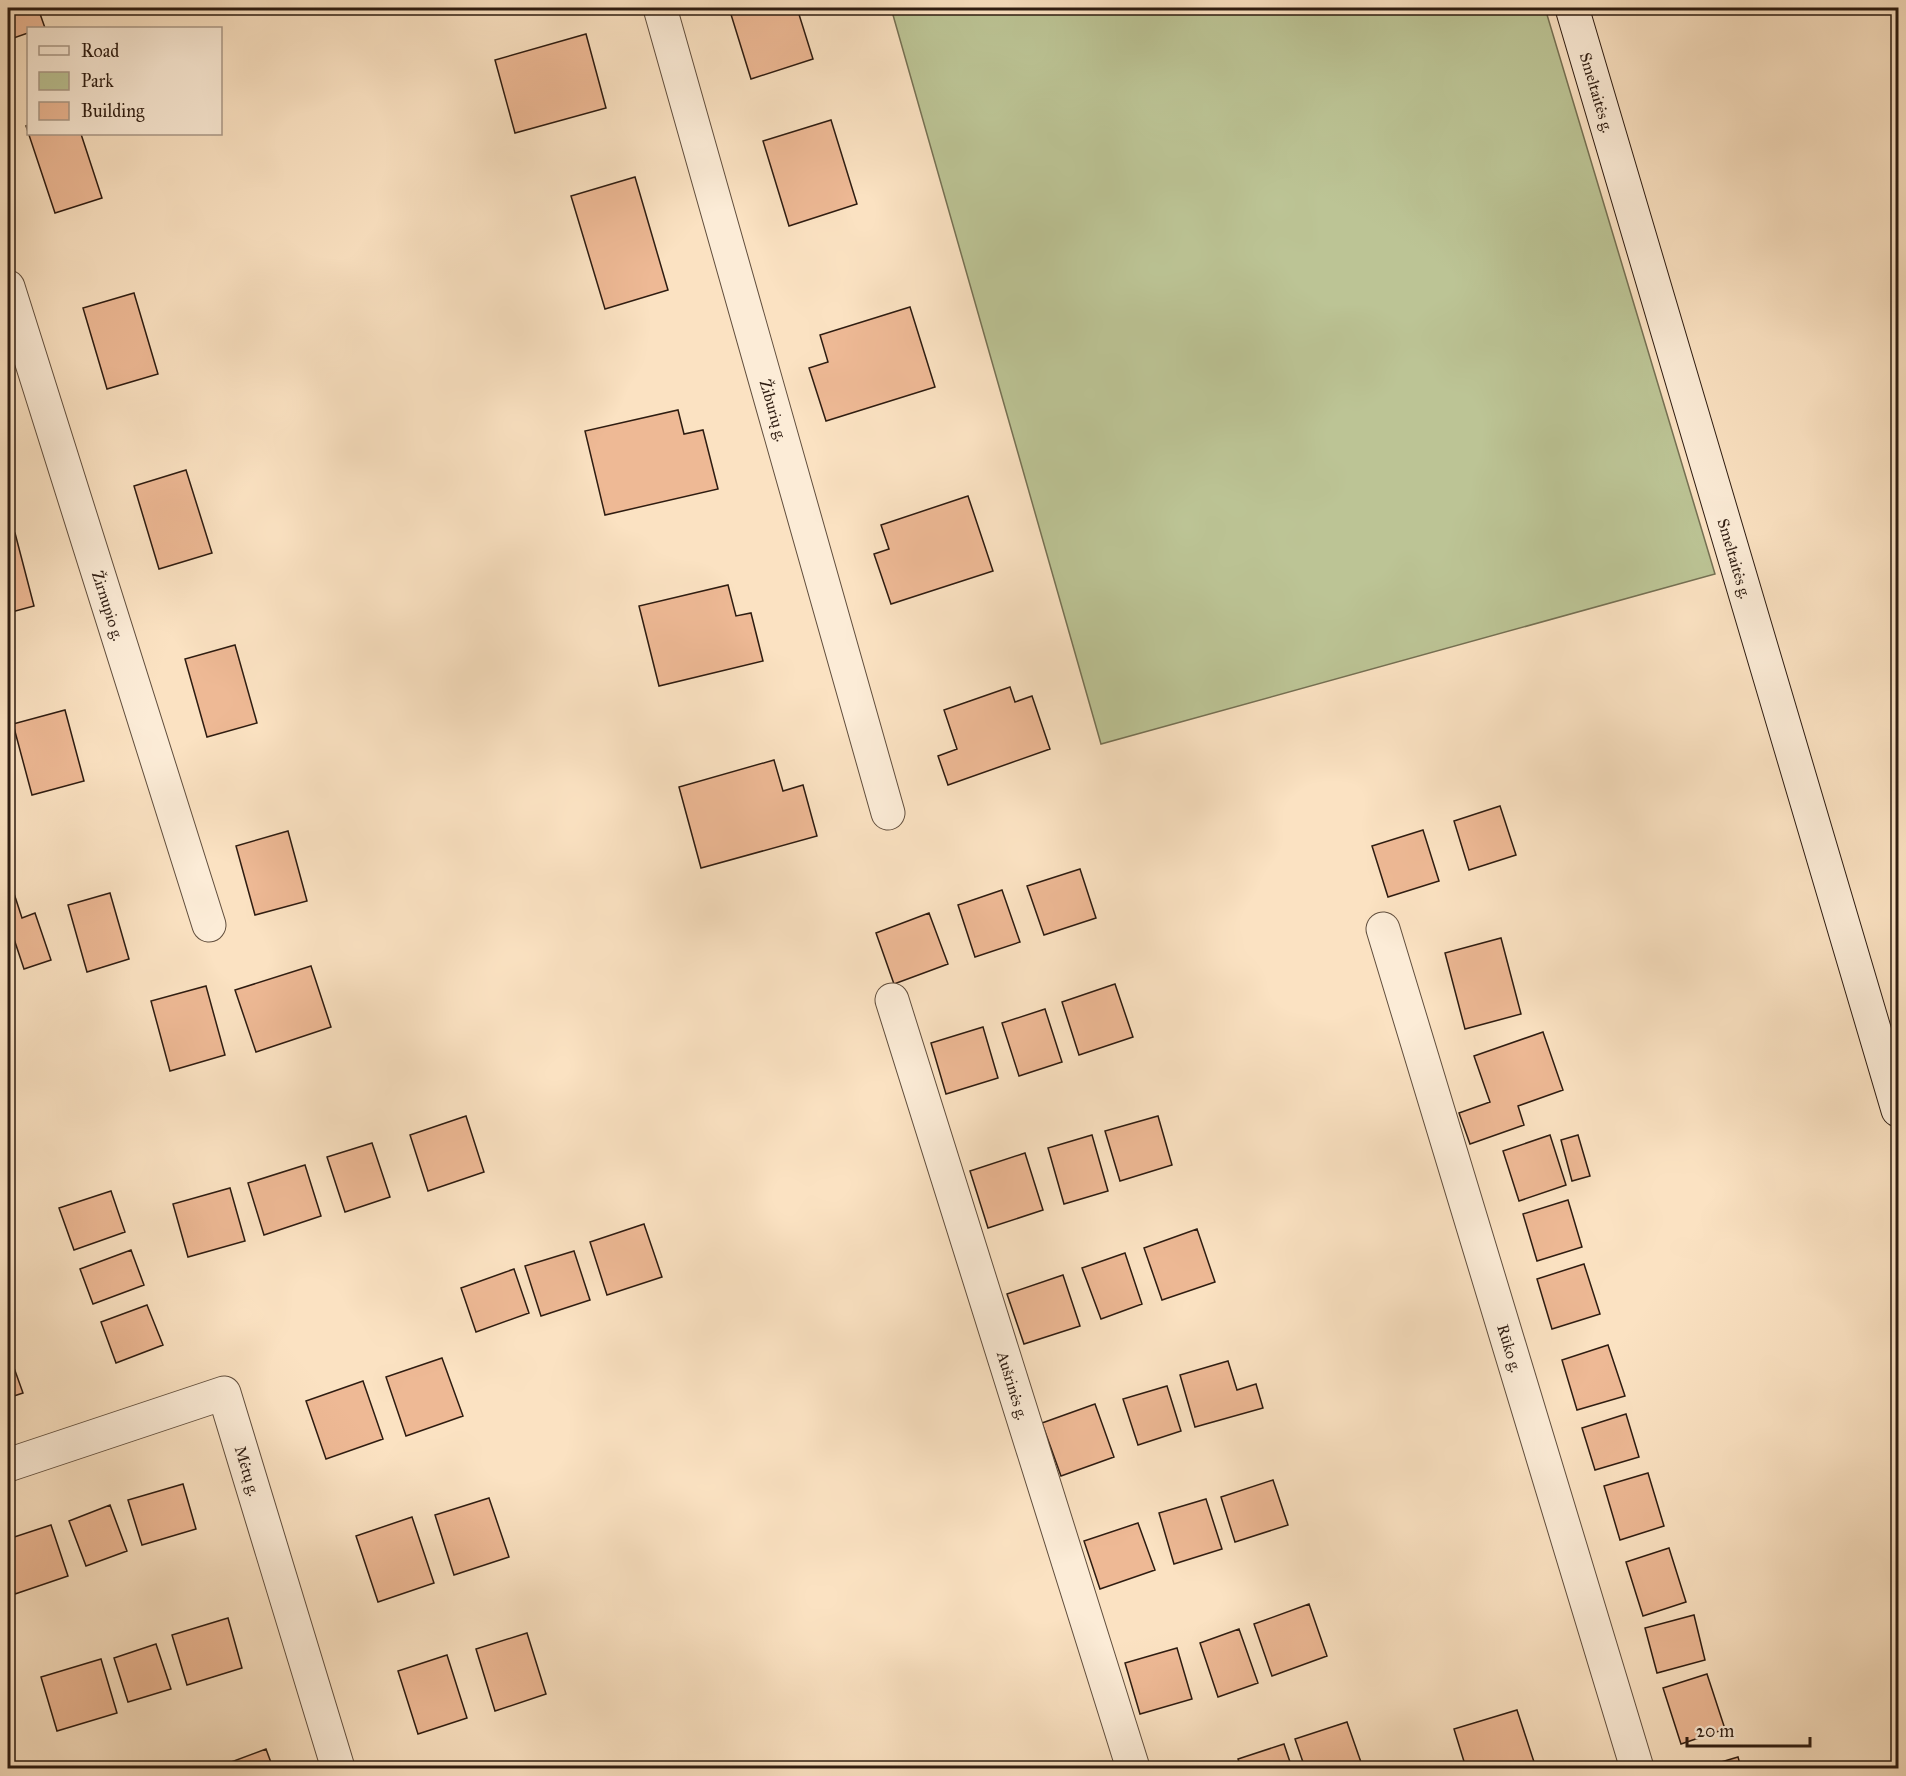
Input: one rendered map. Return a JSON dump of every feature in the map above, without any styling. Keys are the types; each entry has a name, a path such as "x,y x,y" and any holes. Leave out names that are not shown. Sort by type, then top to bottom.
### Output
{"street":[{"name":"Žiburių g.","path":"660,8 888,813"},
{"name":"Smeltaitės g.","path":"1572,8 1899,1110"},
{"name":"Žirnupio g.","path":"8,287 209,925"},
{"name":"Rūko g.","path":"1383,929 1638,1768"},
{"name":"Aušrinės g.","path":"892,1000 1133,1768"},
{"name":"Mėtų g.","path":"8,1466 224,1393 338,1768"}],"green space":[{"path":"891,8 1545,8 1715,574 1101,744"}],"building":[{"path":"8,8 38,8 45,27 27,27 27,33 8,40"},
{"path":"729,8 797,8 813,59 751,79"},
{"path":"586,34 606,108 515,133 495,60"},
{"path":"831,120 857,204 789,226 763,141"},
{"path":"29,135 81,135 102,198 55,213"},
{"path":"635,177 668,290 605,309 571,196"},
{"path":"134,293 158,374 107,389 83,308"},
{"path":"910,307 935,387 826,421 809,368 828,362 820,335"},
{"path":"678,410 684,434 703,430 718,489 605,515 585,431"},
{"path":"186,470 212,553 159,569 134,486"},
{"path":"968,496 993,571 891,604 874,554 889,549 881,525"},
{"path":"15,533 34,606 8,613 8,534"},
{"path":"728,585 736,616 751,613 763,661 659,686 639,606"},
{"path":"235,645 257,723 207,737 185,659"},
{"path":"1010,687 1015,702 1032,696 1050,749 948,785 938,756 957,749 944,710"},
{"path":"65,710 84,781 32,795 13,724"},
{"path":"774,760 783,791 803,785 817,836 701,868 679,787"},
{"path":"1500,806 1516,855 1469,870 1454,821"},
{"path":"1423,830 1439,881 1388,897 1372,846"},
{"path":"288,831 307,901 255,915 236,846"},
{"path":"1080,869 1096,918 1044,935 1027,886"},
{"path":"8,875 22,918 35,913 51,960 24,969 12,933 8,934"},
{"path":"1002,890 1020,942 975,957 958,905"},
{"path":"110,893 129,959 87,972 68,905"},
{"path":"929,913 948,964 894,984 876,933"},
{"path":"1501,938 1521,1014 1465,1029 1445,953"},
{"path":"311,966 331,1027 256,1052 235,990"},
{"path":"1115,984 1133,1037 1079,1055 1062,1002"},
{"path":"206,986 225,1055 170,1071 151,1001"},
{"path":"1045,1009 1062,1062 1019,1076 1002,1023"},
{"path":"983,1027 998,1078 946,1094 931,1043"},
{"path":"1543,1032 1563,1090 1518,1106 1524,1125 1470,1144 1459,1113 1490,1102 1474,1056"},
{"path":"466,1116 484,1172 428,1191 410,1135"},
{"path":"1158,1116 1172,1165 1120,1181 1105,1131"},
{"path":"1092,1135 1108,1191 1064,1204 1048,1148"},
{"path":"1550,1135 1566,1185 1519,1201 1503,1151"},
{"path":"1578,1135 1590,1176 1572,1181 1561,1140"},
{"path":"372,1143 390,1197 345,1212 327,1157"},
{"path":"1025,1153 1043,1210 988,1228 970,1171"},
{"path":"305,1165 321,1216 264,1235 248,1183"},
{"path":"230,1188 245,1241 188,1257 173,1204"},
{"path":"111,1191 125,1232 74,1250 59,1208"},
{"path":"1568,1200 1582,1247 1537,1261 1523,1214"},
{"path":"644,1224 662,1277 607,1295 590,1242"},
{"path":"1197,1229 1215,1282 1162,1300 1144,1248"},
{"path":"131,1250 144,1285 93,1304 80,1269"},
{"path":"574,1251 590,1300 541,1316 525,1266"},
{"path":"1125,1253 1142,1304 1101,1319 1082,1268"},
{"path":"1584,1264 1600,1314 1552,1329 1537,1279"},
{"path":"514,1269 529,1313 476,1332 461,1288"},
{"path":"1063,1275 1080,1326 1024,1344 1007,1294"},
{"path":"147,1305 163,1345 116,1363 101,1322"},
{"path":"1608,1345 1625,1396 1577,1410 1562,1360"},
{"path":"8,1351 23,1393 8,1398"},
{"path":"442,1358 463,1416 406,1436 386,1377"},
{"path":"1228,1361 1237,1390 1256,1384 1263,1408 1195,1427 1180,1375"},
{"path":"363,1381 383,1439 326,1459 306,1401"},
{"path":"1167,1386 1181,1431 1138,1445 1123,1399"},
{"path":"1095,1404 1114,1457 1061,1476 1042,1423"},
{"path":"1626,1414 1639,1457 1595,1470 1582,1428"},
{"path":"1648,1473 1664,1526 1620,1540 1604,1486"},
{"path":"1273,1480 1288,1525 1235,1542 1221,1497"},
{"path":"183,1484 196,1529 142,1545 128,1500"},
{"path":"489,1498 509,1557 454,1575 435,1515"},
{"path":"1206,1499 1222,1549 1174,1564 1159,1513"},
{"path":"110,1505 127,1551 86,1566 69,1521"},
{"path":"412,1517 434,1583 378,1602 356,1536"},
{"path":"1138,1523 1155,1570 1100,1589 1084,1541"},
{"path":"51,1525 68,1576 15,1594 8,1572 8,1539"},
{"path":"1669,1548 1686,1602 1643,1616 1626,1562"},
{"path":"1309,1604 1327,1656 1272,1676 1254,1624"},
{"path":"1694,1615 1705,1660 1657,1673 1645,1628"},
{"path":"228,1618 242,1668 187,1685 172,1635"},
{"path":"1239,1629 1258,1683 1218,1697 1200,1643"},
{"path":"527,1633 546,1694 495,1711 476,1649"},
{"path":"156,1644 171,1689 128,1702 114,1658"},
{"path":"1177,1648 1192,1699 1140,1714 1125,1663"},
{"path":"447,1655 467,1718 418,1734 398,1671"},
{"path":"101,1659 117,1713 57,1731 41,1677"},
{"path":"1707,1674 1725,1729 1681,1744 1663,1688"},
{"path":"1517,1710 1536,1768 1466,1768 1454,1729"},
{"path":"1347,1722 1363,1768 1305,1768 1295,1739"},
{"path":"1284,1744 1292,1768 1241,1768 1238,1759"},
{"path":"266,1749 273,1768 215,1768"},
{"path":"1738,1757 1741,1768 1701,1768"}]}
